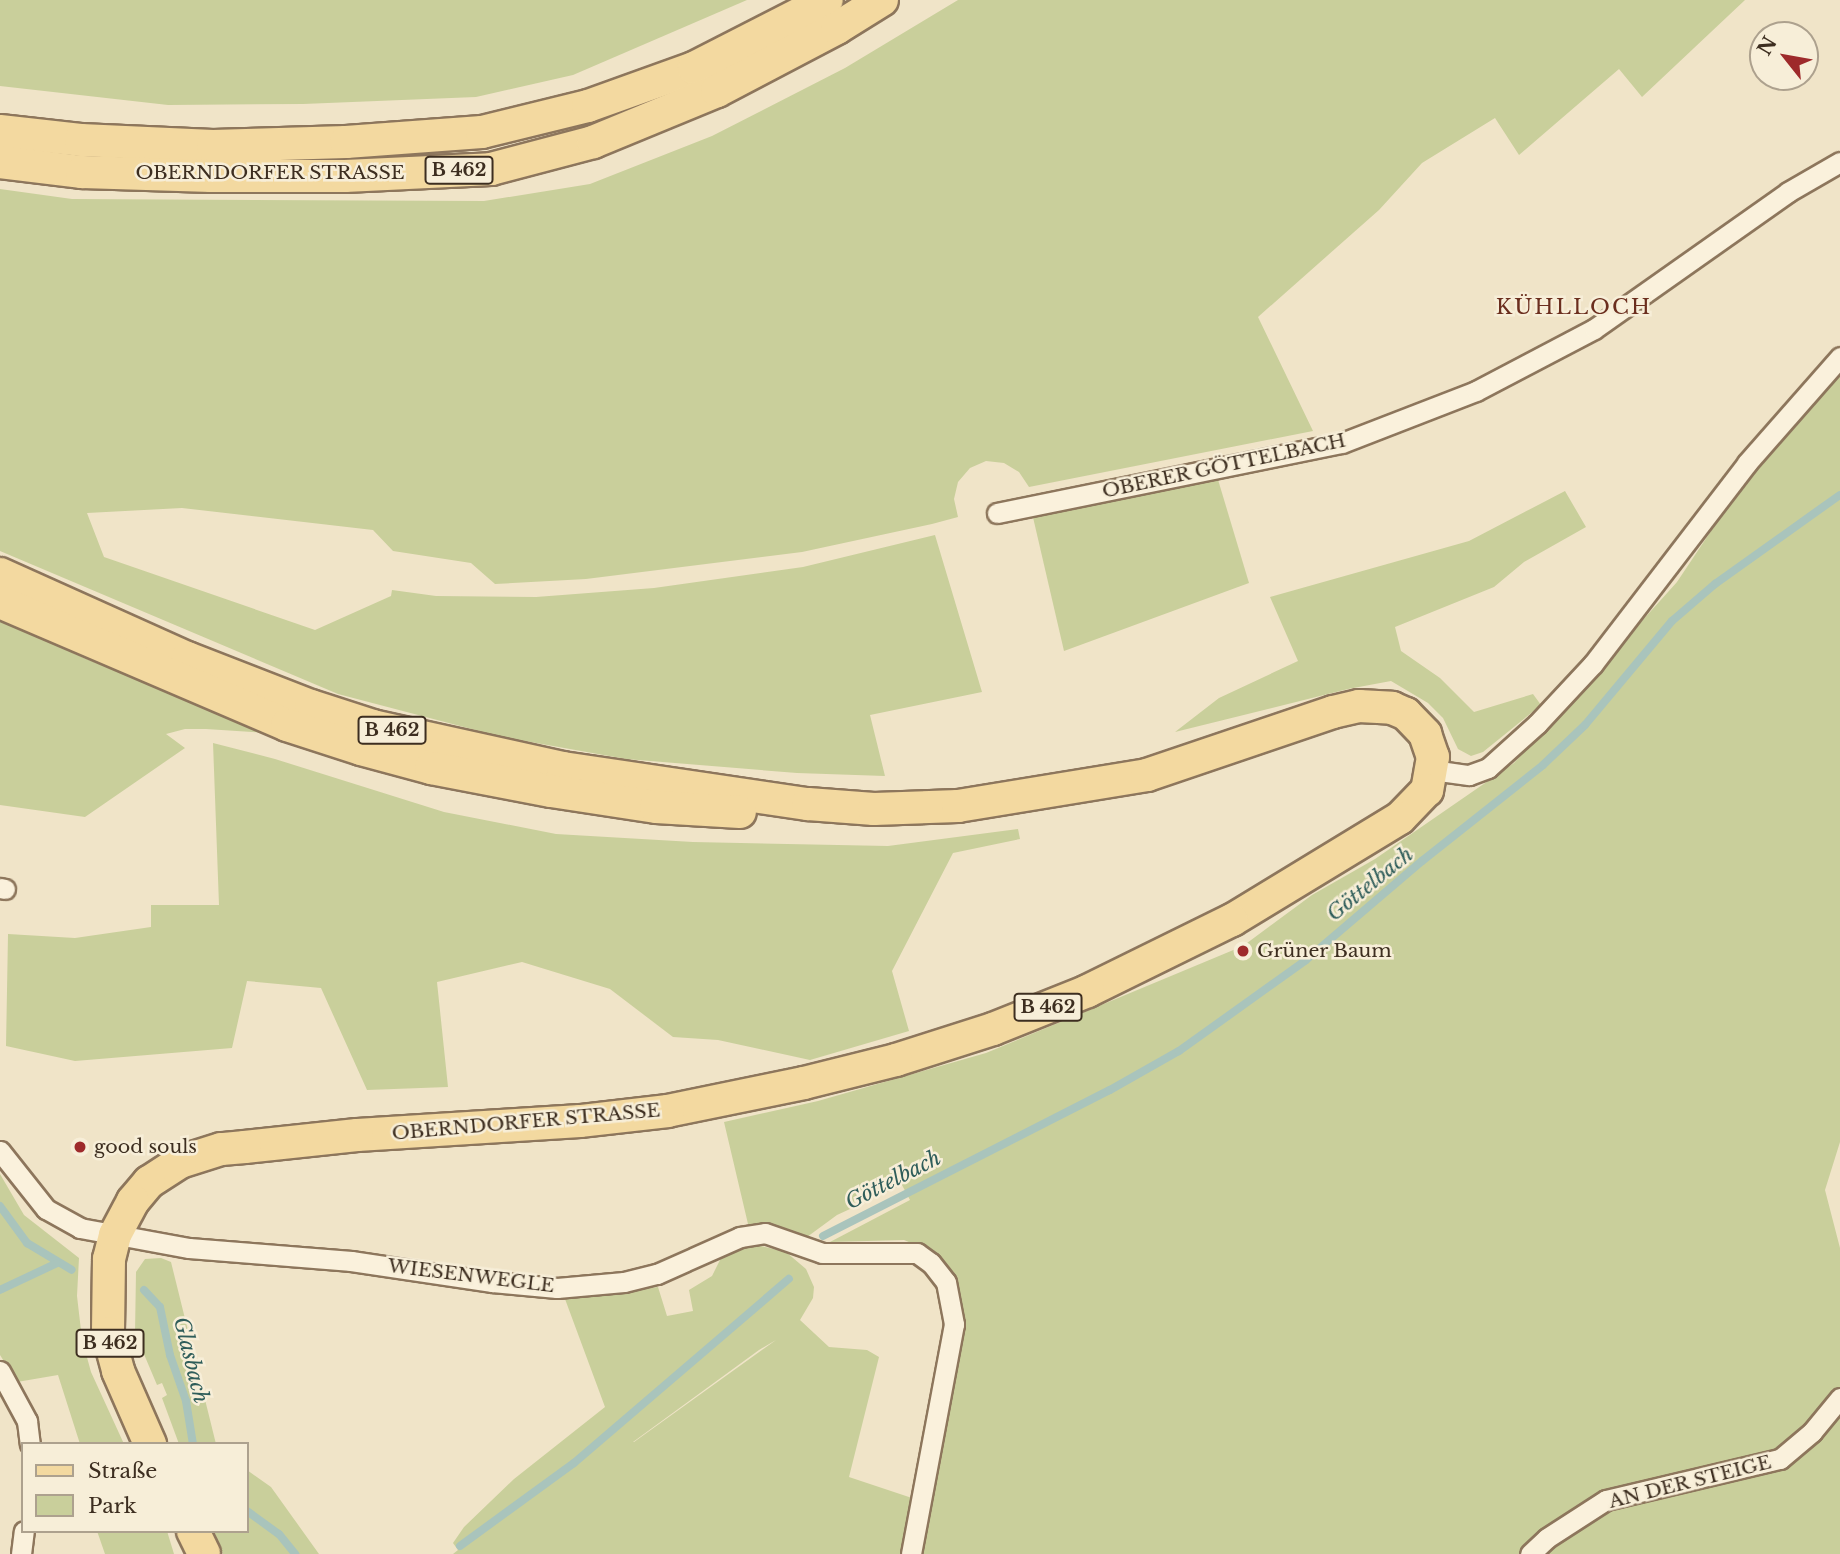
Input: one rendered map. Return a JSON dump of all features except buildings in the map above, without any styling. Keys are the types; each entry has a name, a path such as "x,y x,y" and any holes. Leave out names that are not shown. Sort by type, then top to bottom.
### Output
{"main road":[{"name":"OBERNDORFER STRASSE","path":"0,131 81,140 214,146 482,132 588,106 694,68 827,0"},
{"name":"OBERNDORFER STRASSE","path":"0,162 82,172 211,176 345,176 491,169 593,142 717,91 837,28 882,0"},
{"name":"B 462","path":"0,574 187,658 311,706 373,726 563,768 808,804 874,809 958,806 1147,775 1333,712 1373,705 1406,714 1418,724 1431,747 1432,770"},
{"name":"B 462","path":"0,602 287,725 430,768 514,785 656,807 734,812 808,804"},
{"name":"OBERNDORFER STRASSE","path":"149,1442 118,1371 108,1333 107,1279 115,1235 128,1207 149,1182 180,1162 221,1149 358,1135 580,1121 668,1111 870,1067 993,1029 1088,991 1232,920 1288,887 1400,818 1427,790 1432,770"},
{"path":"194,1533 204,1554"}],"street":[{"name":"OBERER GÖTTELBACH","path":"997,513 1342,443 1476,391 1594,329 1788,192 1840,162"},
{"path":"1432,770 1469,775 1488,768 1536,724 1592,664 1746,463 1840,357"},
{"name":"WIESENWEGLE","path":"0,1150 46,1209 80,1228 189,1248 319,1258 557,1288 624,1283 667,1270 740,1237 765,1233 822,1253 917,1253 931,1263 946,1282 954,1324 911,1554"},
{"path":"0,1371 27,1421 30,1442"},
{"name":"AN DER STEIGE","path":"1530,1554 1547,1538 1606,1500 1780,1459 1812,1432 1840,1398"},
{"path":"21,1554 24,1533"}],"green space":[{"path":"0,0 747,0 573,75 476,97 303,104 168,105 0,86"},
{"path":"958,0 1745,0 1642,97 1619,69 1519,155 1495,118 1422,163 1379,210 1258,317 1313,431 1029,487 1019,472 1004,463 986,461 970,468 958,482 954,499 958,517 802,552 586,579 495,584 471,563 393,551 373,530 182,508 87,513 104,557 315,630 391,596 392,590 436,596 536,597 654,588 803,567 935,535 982,692 870,715 885,776 797,773 626,759 502,737 338,694 0,551 0,189 72,199 484,201 590,184 712,136 845,68"},
{"path":"1840,369 1840,1142 1825,1190 1840,1248 1840,1554 916,1554 954,1387 961,1316 921,1247 904,1240 830,1242 910,1200 902,1185 837,1215 807,1237 779,1226 748,1224 724,1122 818,1101 986,1053 1243,946 1312,895 1375,859 1514,763 1677,582 1729,504 1783,432"},
{"path":"1216,473 1249,583 1064,651 1032,513"},
{"path":"1565,491 1586,527 1524,562 1494,587 1395,627 1401,651 1440,678 1474,712 1533,694 1541,705 1483,752 1471,756 1458,749 1443,718 1428,703 1391,681 1175,732 1219,698 1298,661 1270,597 1469,541"},
{"path":"0,620 84,658 268,733 185,729 166,734 185,748 85,817 0,805"},
{"path":"213,743 275,759 444,812 556,834 693,842 888,846 1018,829 1020,839 953,853 892,971 909,1031 810,1060 718,1040 673,1037 610,989 522,962 437,982 448,1087 367,1090 321,988 247,981 232,1048 75,1061 6,1046 8,934 75,938 151,927 151,905 219,905"},
{"path":"0,1174 24,1215 79,1258 77,1296 82,1339 91,1372 123,1442 79,1442 58,1375 17,1382 0,1355"},
{"path":"753,1244 786,1252 806,1269 814,1287 813,1298 800,1320 829,1347 867,1350 879,1357 849,1477 918,1500 903,1554 453,1554 458,1550 453,1543 464,1527 514,1479 605,1407 565,1299 658,1287 667,1316 693,1311 689,1290 712,1276 723,1254","holes":["776,1340 634,1442 759,1350"]},
{"path":"161,1258 171,1262 216,1442 178,1442 162,1398 167,1395 162,1383 157,1385 135,1333 136,1272 145,1259"},
{"path":"248,1471 271,1487 319,1554 223,1554 215,1533 248,1533"},
{"path":"98,1533 168,1533 174,1554 105,1554"}],"waterway":[{"name":"Göttelbach","path":"823,1236 1110,1090 1179,1051 1306,960 1422,861 1543,765 1585,725 1672,621 1715,584 1840,495"},
{"name":"Glasbach","path":"0,1206 27,1243 72,1270"},
{"path":"0,1290 57,1263"},
{"name":"Göttelbach","path":"460,1546 574,1463 789,1279"},
{"name":"Glasbach","path":"144,1290 160,1307 170,1355 186,1401 193,1442"},
{"name":"Glasbach","path":"248,1512 279,1534 295,1554"}],"place":[{"name":"Grüner Baum","path":"1243,951"},
{"name":"good souls","path":"80,1147"}],"district":[{"name":"KÜHLLOCH","path":"1574,307"}]}
